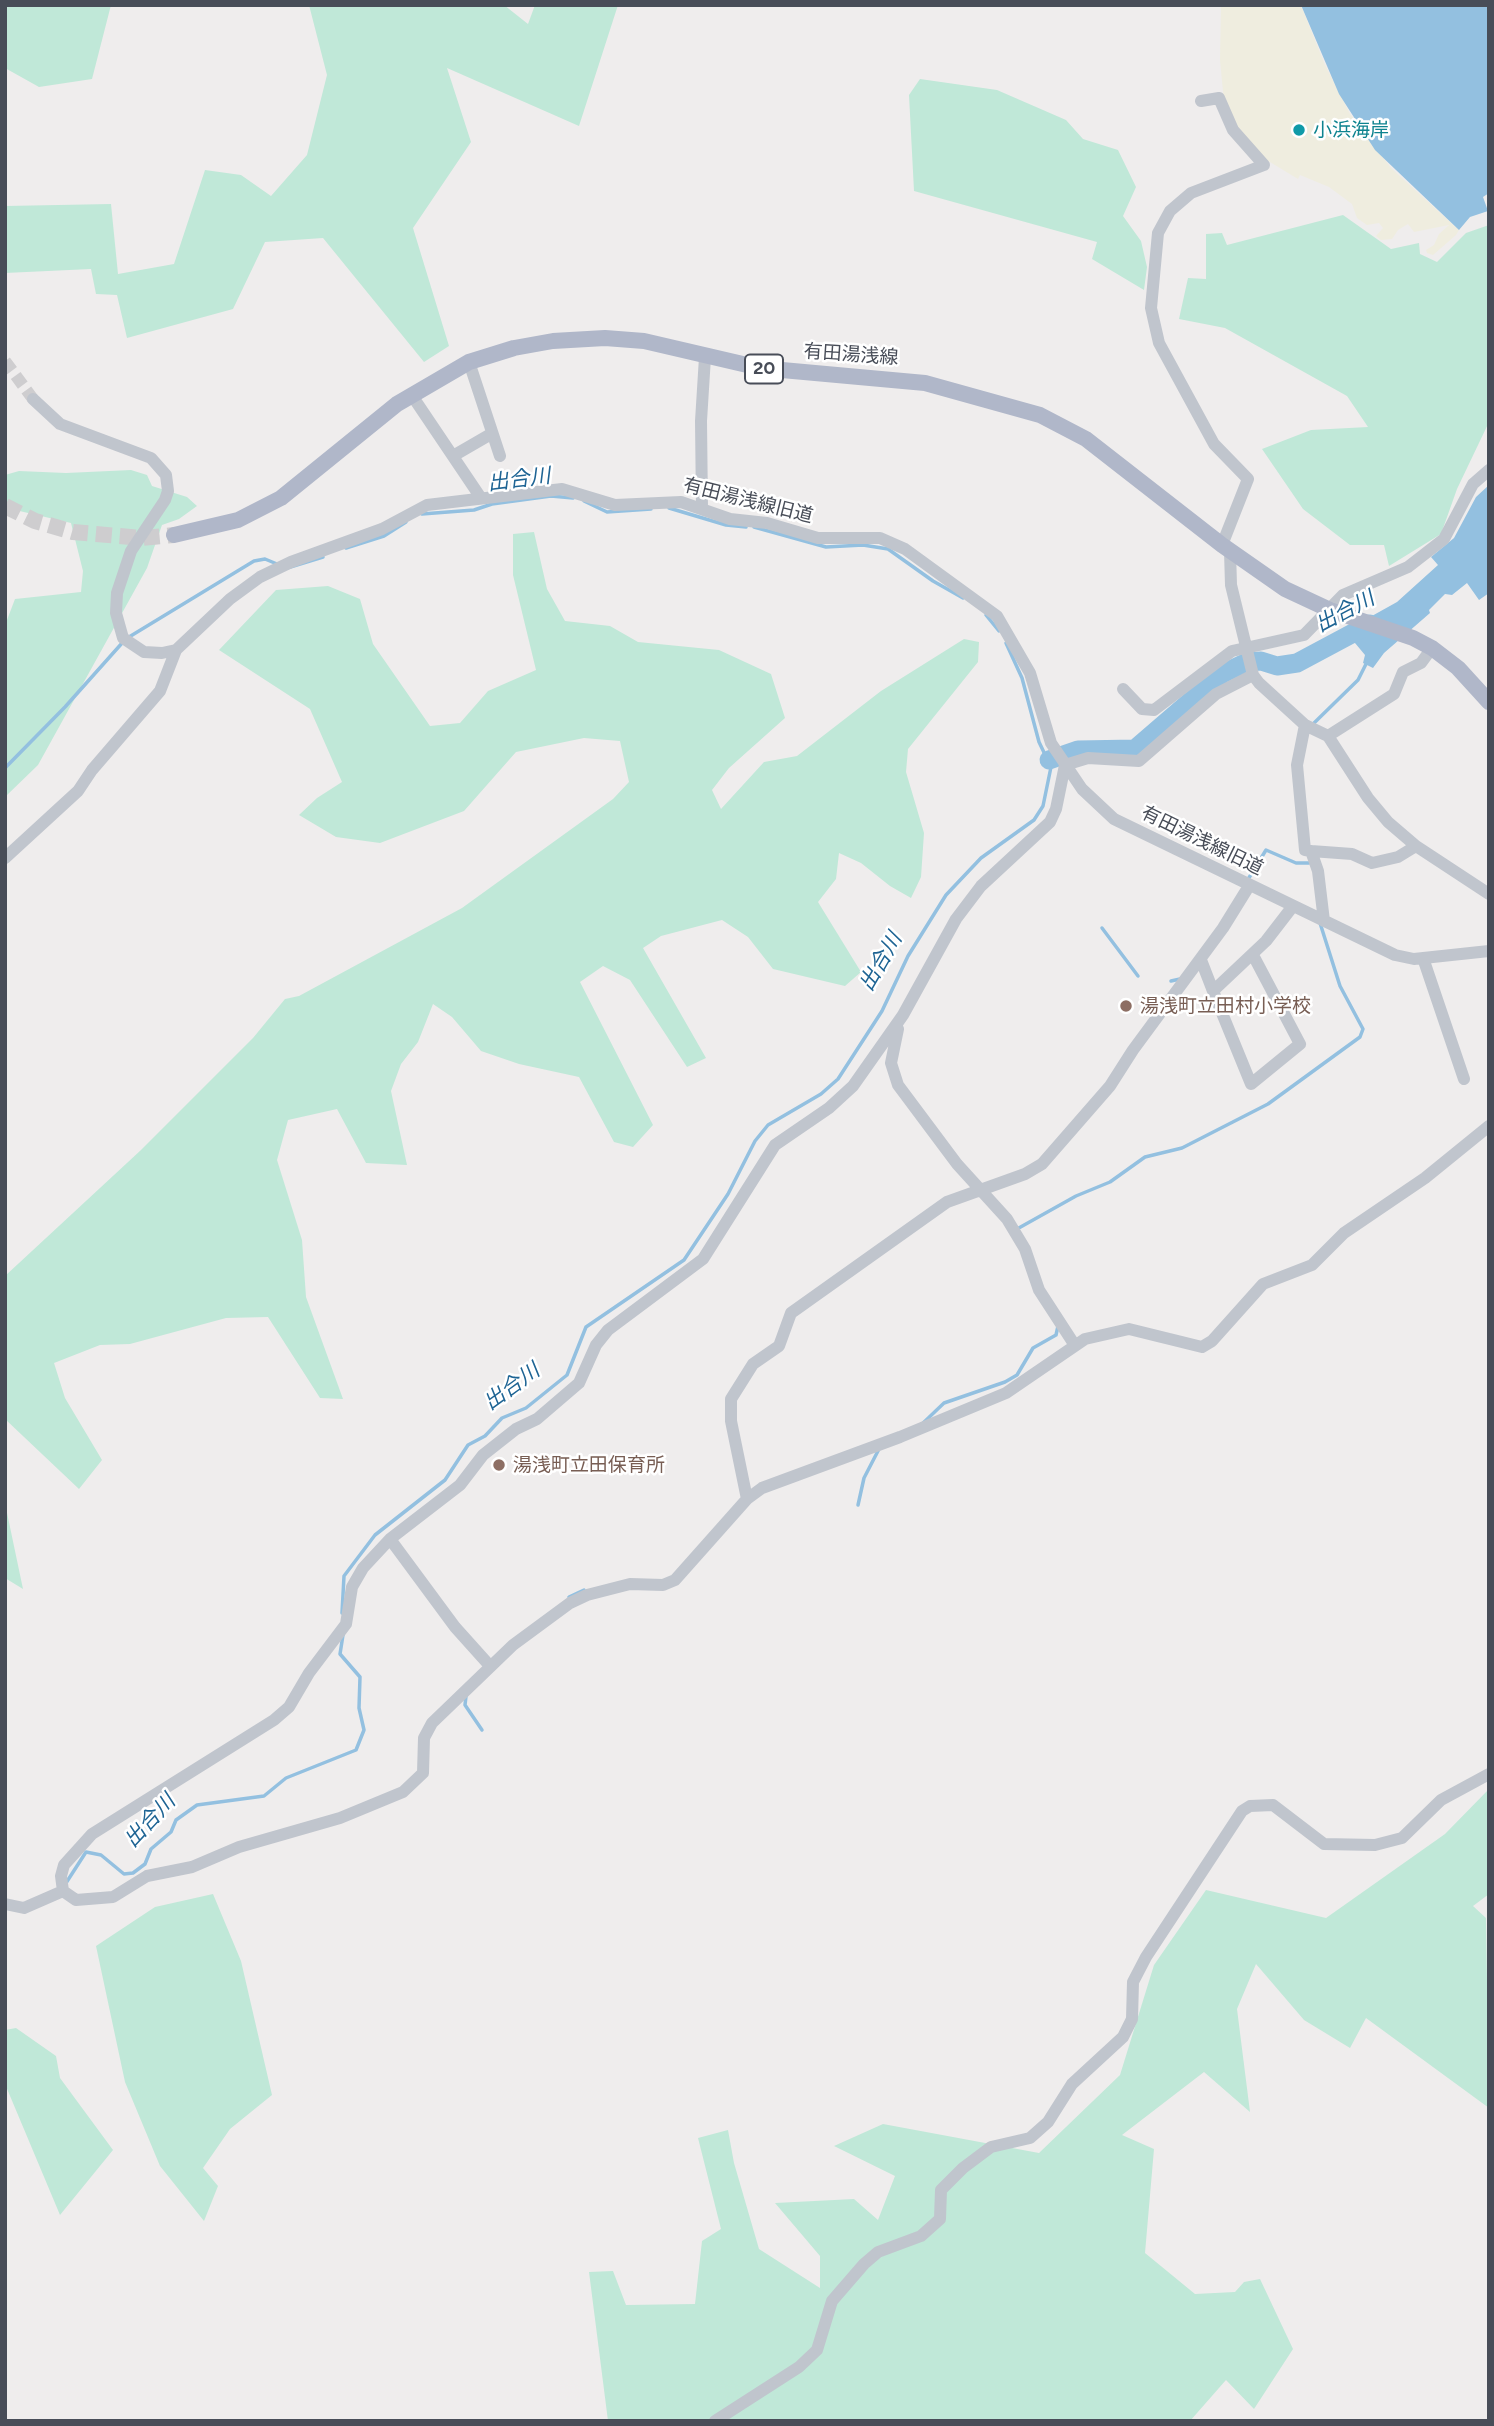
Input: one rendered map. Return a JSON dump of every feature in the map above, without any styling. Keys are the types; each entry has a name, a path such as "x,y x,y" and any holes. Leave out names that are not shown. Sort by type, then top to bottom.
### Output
{"main road":[{"name":"有田湯浅線","path":"174,535 238,520 281,498 411,394 469,362 514,348 579,338 644,341 777,371 845,374 925,383 1040,415 1086,439 1226,548 1285,589 1330,610 1413,638 1432,648 1458,668 1489,702"}],"street":[{"path":"1201,101 1219,98 1233,130 1264,165 1191,193 1170,211 1158,233 1152,308 1159,343 1210,438 1248,479 1226,548 1253,675 1305,725 1328,736 1378,811 1416,846 1489,894"},
{"path":"702,509 700,435 705,356"},
{"path":"469,362 500,456"},
{"path":"411,394 481,498"},
{"path":"5,858 78,791 92,770 160,691 176,650 153,653 135,648 123,638 116,613 117,593 125,563 168,491 162,468 151,458 133,450 60,425 33,399"},
{"path":"453,456 491,434"},
{"path":"1123,690 1142,709 1154,710 1216,660 1245,647 1304,635 1351,590 1409,567 1444,539 1473,484 1489,470"},
{"name":"有田湯浅線旧道","path":"176,650 230,599 279,568 383,529 419,507 562,489 615,505 671,501 730,519 767,523 807,537 872,537 888,540 984,604 1007,630 1025,663 1047,733 1065,765 1082,789 1114,819 1395,955 1423,958 1489,951"},
{"path":"1328,736 1394,694 1404,672 1421,663 1432,648"},
{"path":"1253,675 1216,694 1139,761 1088,758 1065,765 1056,809 1050,822 999,867 966,905 903,1015 845,1095 775,1146 747,1194 703,1259 608,1330 596,1345 579,1383 537,1419 516,1429 483,1455 460,1485 390,1539 356,1579 346,1624 309,1673 289,1707 274,1720 92,1834 64,1865 61,1876 63,1891 76,1900 113,1897 147,1876 192,1867 239,1847 340,1818 403,1792 423,1773 422,1751 427,1731 490,1666 534,1629 579,1598 630,1584 663,1585 676,1580 747,1499 762,1488 900,1437 1006,1392 1059,1359 1074,1344 1091,1337 1129,1329 1202,1347 1212,1341 1263,1284 1312,1265 1344,1233 1425,1178 1489,1126"},
{"path":"1305,725 1297,765 1306,850 1352,854 1372,863 1398,857 1416,846"},
{"path":"1311,851 1321,881 1324,921"},
{"path":"747,1499 731,1421 731,1399 753,1364 779,1346 791,1313 947,1202 1025,1174 1042,1164 1110,1086 1133,1050 1201,960 1249,886"},
{"path":"1213,991 1277,930 1293,906"},
{"path":"1201,960 1251,1084 1300,1044 1253,955"},
{"path":"1423,958 1464,1079"},
{"path":"903,1015 893,1048 894,1077 957,1164 994,1202 1019,1238 1039,1290 1074,1344"},
{"path":"390,1539 455,1628 490,1666"},
{"path":"715,2421 799,2367 817,2350 832,2301 864,2264 878,2252 921,2236 940,2219 941,2190 956,2175 991,2147 1030,2138 1048,2122 1072,2084 1123,2037 1132,2019 1133,1982 1146,1956 1242,1811 1250,1806 1273,1805 1324,1844 1375,1845 1402,1838 1441,1800 1489,1774"},
{"path":"5,1905 24,1908 63,1891"}],"green space":[{"path":"5,5 111,5 92,79 39,87 5,68"},
{"path":"309,5 504,5 528,24 535,5 618,5 579,126 447,68 471,142 413,228 449,346 424,362 323,238 265,242 233,309 127,338 117,295 96,294 91,269 5,273 5,206 111,204 118,274 174,264 205,170 241,175 271,196 307,155 327,75"},
{"path":"920,79 997,90 1066,120 1083,139 1118,150 1136,187 1123,216 1141,241 1147,267 1144,290 1092,259 1097,242 914,191 909,95"},
{"path":"1343,215 1391,249 1419,243 1420,254 1437,262 1466,233 1489,225 1489,422 1457,489 1441,534 1389,566 1384,545 1350,545 1303,509 1262,449 1311,430 1368,427 1347,396 1225,328 1179,319 1188,278 1206,279 1206,234 1222,233 1227,245"},
{"path":"131,470 147,475 152,486 187,497 197,506 179,519 162,525 147,568 38,765 5,797 7,620 15,599 81,592 83,571 71,523 11,509 5,501 5,475 19,471 66,473"},
{"path":"534,532 547,589 565,621 610,626 638,642 719,650 771,674 785,718 729,768 712,790 721,809 764,762 797,756 881,691 964,639 979,642 978,662 908,749 906,772 924,833 921,877 911,898 890,886 861,863 839,853 836,879 818,902 861,972 845,986 773,969 748,937 722,920 661,936 643,948 706,1058 687,1067 630,980 603,966 580,982 653,1125 633,1147 614,1142 579,1077 519,1064 481,1051 452,1017 433,1004 418,1042 401,1064 391,1091 407,1165 366,1163 337,1109 288,1120 277,1160 302,1240 306,1297 343,1399 320,1398 268,1317 226,1318 130,1344 100,1345 54,1363 65,1398 102,1460 79,1489 5,1419 5,1276 141,1150 253,1038 285,999 299,996 462,908 613,799 629,782 620,741 584,738 516,752 464,811 380,843 336,837 299,815 317,798 342,782 310,709 219,650 276,590 328,586 360,599 373,644 430,726 460,723 488,691 536,670 513,575 513,534"},
{"path":"6,1508 23,1589 5,1578"},
{"path":"1489,1789 1489,1894 1473,1906 1486,1918 1489,2108 1366,2018 1350,2048 1304,2020 1256,1964 1237,2009 1250,2112 1204,2072 1122,2135 1154,2149 1145,2253 1195,2294 1235,2292 1244,2282 1260,2279 1293,2349 1254,2409 1226,2380 1190,2421 608,2421 589,2272 613,2271 626,2305 695,2304 702,2241 721,2229 698,2138 728,2130 734,2163 759,2249 820,2288 820,2256 775,2203 854,2199 878,2220 895,2176 834,2146 883,2124 1039,2153 1120,2075 1154,1965 1206,1890 1326,1918 1445,1834"},
{"path":"213,1894 241,1961 272,2095 230,2129 203,2168 218,2186 204,2221 160,2166 125,2082 96,1946 155,1907"},
{"path":"16,2028 56,2056 60,2078 113,2150 60,2215 5,2084 5,2030"}],"sand":[{"name":"小浜海岸","path":"1221,5 1301,5 1325,65 1350,114 1391,168 1459,230 1456,235 1433,255 1426,250 1434,245 1439,234 1449,225 1414,232 1408,224 1398,230 1392,239 1381,240 1376,236 1383,228 1379,223 1367,225 1357,218 1352,204 1329,187 1300,175 1298,179 1260,156 1241,135 1224,102 1220,60"}],"water":[{"path":"1301,5 1489,5 1489,193 1483,197 1488,211 1470,217 1459,230 1375,150 1339,94"},
{"path":"1489,485 1489,593 1479,600 1467,583 1452,595 1445,594 1429,610 1430,613 1384,653 1373,668 1363,663 1365,655 1345,631 1397,602 1438,565 1431,557 1454,538 1476,497"}],"waterway":[{"name":"出合川","path":"422,514 474,510 492,504 551,496 573,498"},
{"name":"出合川","path":"584,501 607,512 651,509"},
{"name":"出合川","path":"669,508 726,525 746,527"},
{"name":"出合川","path":"346,548 384,536 406,522"},
{"name":"出合川","path":"754,527 826,547 863,545 888,549 933,581 963,598"},
{"name":"出合川","path":"287,568 323,557"},
{"name":"出合川","path":"129,637 254,561 265,559 277,564"},
{"name":"出合川","path":"986,615 999,631"},
{"name":"出合川","path":"1049,760 1078,750 1135,749 1222,674 1247,662 1261,661 1277,666 1297,663 1370,624"},
{"name":"出合川","path":"5,768 123,642"},
{"name":"出合川","path":"342,1613 344,1576 375,1535 445,1480 468,1445 485,1436 502,1418 526,1408 567,1375 586,1327 684,1260 728,1194 755,1141 768,1125 821,1094 838,1079 882,1011 908,956 946,895 981,858 1034,820 1043,806 1051,767 1039,742 1022,678 1006,643"},
{"path":"1313,724 1358,680 1367,662"},
{"path":"1247,881 1266,850 1296,863 1309,863"},
{"path":"1017,1229 1076,1196 1110,1182 1145,1157 1182,1148 1268,1104 1360,1037 1363,1029 1340,986 1320,923"},
{"path":"1102,928 1138,976"},
{"path":"1171,981 1180,979"},
{"path":"921,1425 944,1403 1005,1382 1017,1375 1033,1348 1056,1335 1058,1326"},
{"path":"858,1505 864,1478 879,1449"},
{"path":"569,1597 584,1590"},
{"name":"出合川","path":"66,1883 86,1852 101,1855 124,1874 133,1873 145,1864 151,1849 171,1832 176,1820 197,1805 264,1796 286,1778 356,1750 364,1730 359,1708 360,1677 340,1654 343,1635"},
{"path":"466,1696 465,1705 482,1730"}],"tunnel":[{"path":"5,361 33,399"},
{"path":"5,506 35,521 73,532 142,538 174,535"}],"place":[{"name":"小浜海岸","path":"1299,130"},
{"name":"湯浅町立田村小学校","path":"1126,1006"},
{"name":"湯浅町立田保育所","path":"499,1465"}]}
